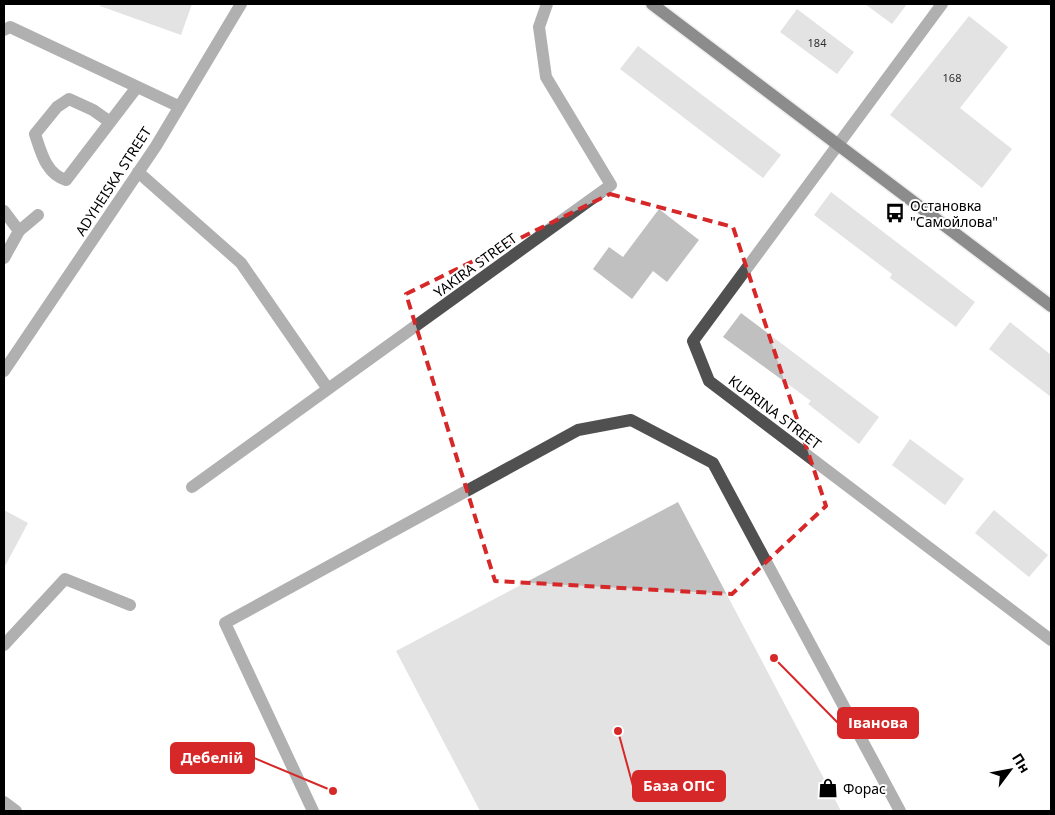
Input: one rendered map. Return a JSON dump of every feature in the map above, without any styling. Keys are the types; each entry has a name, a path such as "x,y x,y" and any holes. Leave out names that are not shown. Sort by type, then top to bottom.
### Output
{"main road":[{"path":"652,4 1051,306"}],"street":[{"name":"ADYHEISKA STREET","path":"4,371 138,172 241,4"},
{"name":"YAKIRA STREET","path":"192,487 611,186 546,77 540,27 547,4"},
{"name":"KUPRINA STREET","path":"942,4 836,144 693,341 709,381 1051,640"},
{"path":"4,30 10,27 178,106"},
{"path":"110,122 93,110 69,100 57,107 36,134 43,159 56,177 66,180 137,87"},
{"path":"138,172 241,263 328,389"},
{"path":"4,211 19,231"},
{"path":"4,258 19,231 38,215"},
{"path":"313,811 225,623 578,430 631,420 713,464 900,811"},
{"path":"4,645 65,579 130,605"},
{"path":"4,802 16,811"}],"highlighted area":[{"path":"610,194 733,227 826,506 732,594 495,581 406,294"}],"building":[{"path":"100,4 192,4 181,35 100,6"},
{"path":"865,4 907,4 892,24"},
{"path":"797,9 854,52 837,74 780,32"},
{"path":"969,16 1008,47 960,108 1012,149 982,188 890,115"},
{"path":"638,46 781,155 763,178 620,69"},
{"path":"831,192 975,302 956,327 890,278 892,274 814,215"},
{"path":"659,209 699,240 667,282 653,271 632,299 593,269 609,247 623,257"},
{"path":"741,313 879,417 859,444 808,404 811,401 723,337"},
{"path":"1010,322 1051,355 1051,397 989,349"},
{"path":"910,439 964,479 945,505 892,465"},
{"path":"678,502 841,811 480,811 396,651"},
{"path":"4,510 28,523 4,568"},
{"path":"994,510 1048,555 1029,577 975,533"}],"place":[{"name":"Остановка \"Самойлова\"","path":"895,213"},
{"name":"Іванова","path":"774,658"},
{"name":"База ОПС","path":"618,731"},
{"name":"Форас","path":"828,788"},
{"name":"Дебелій","path":"333,791"}]}
